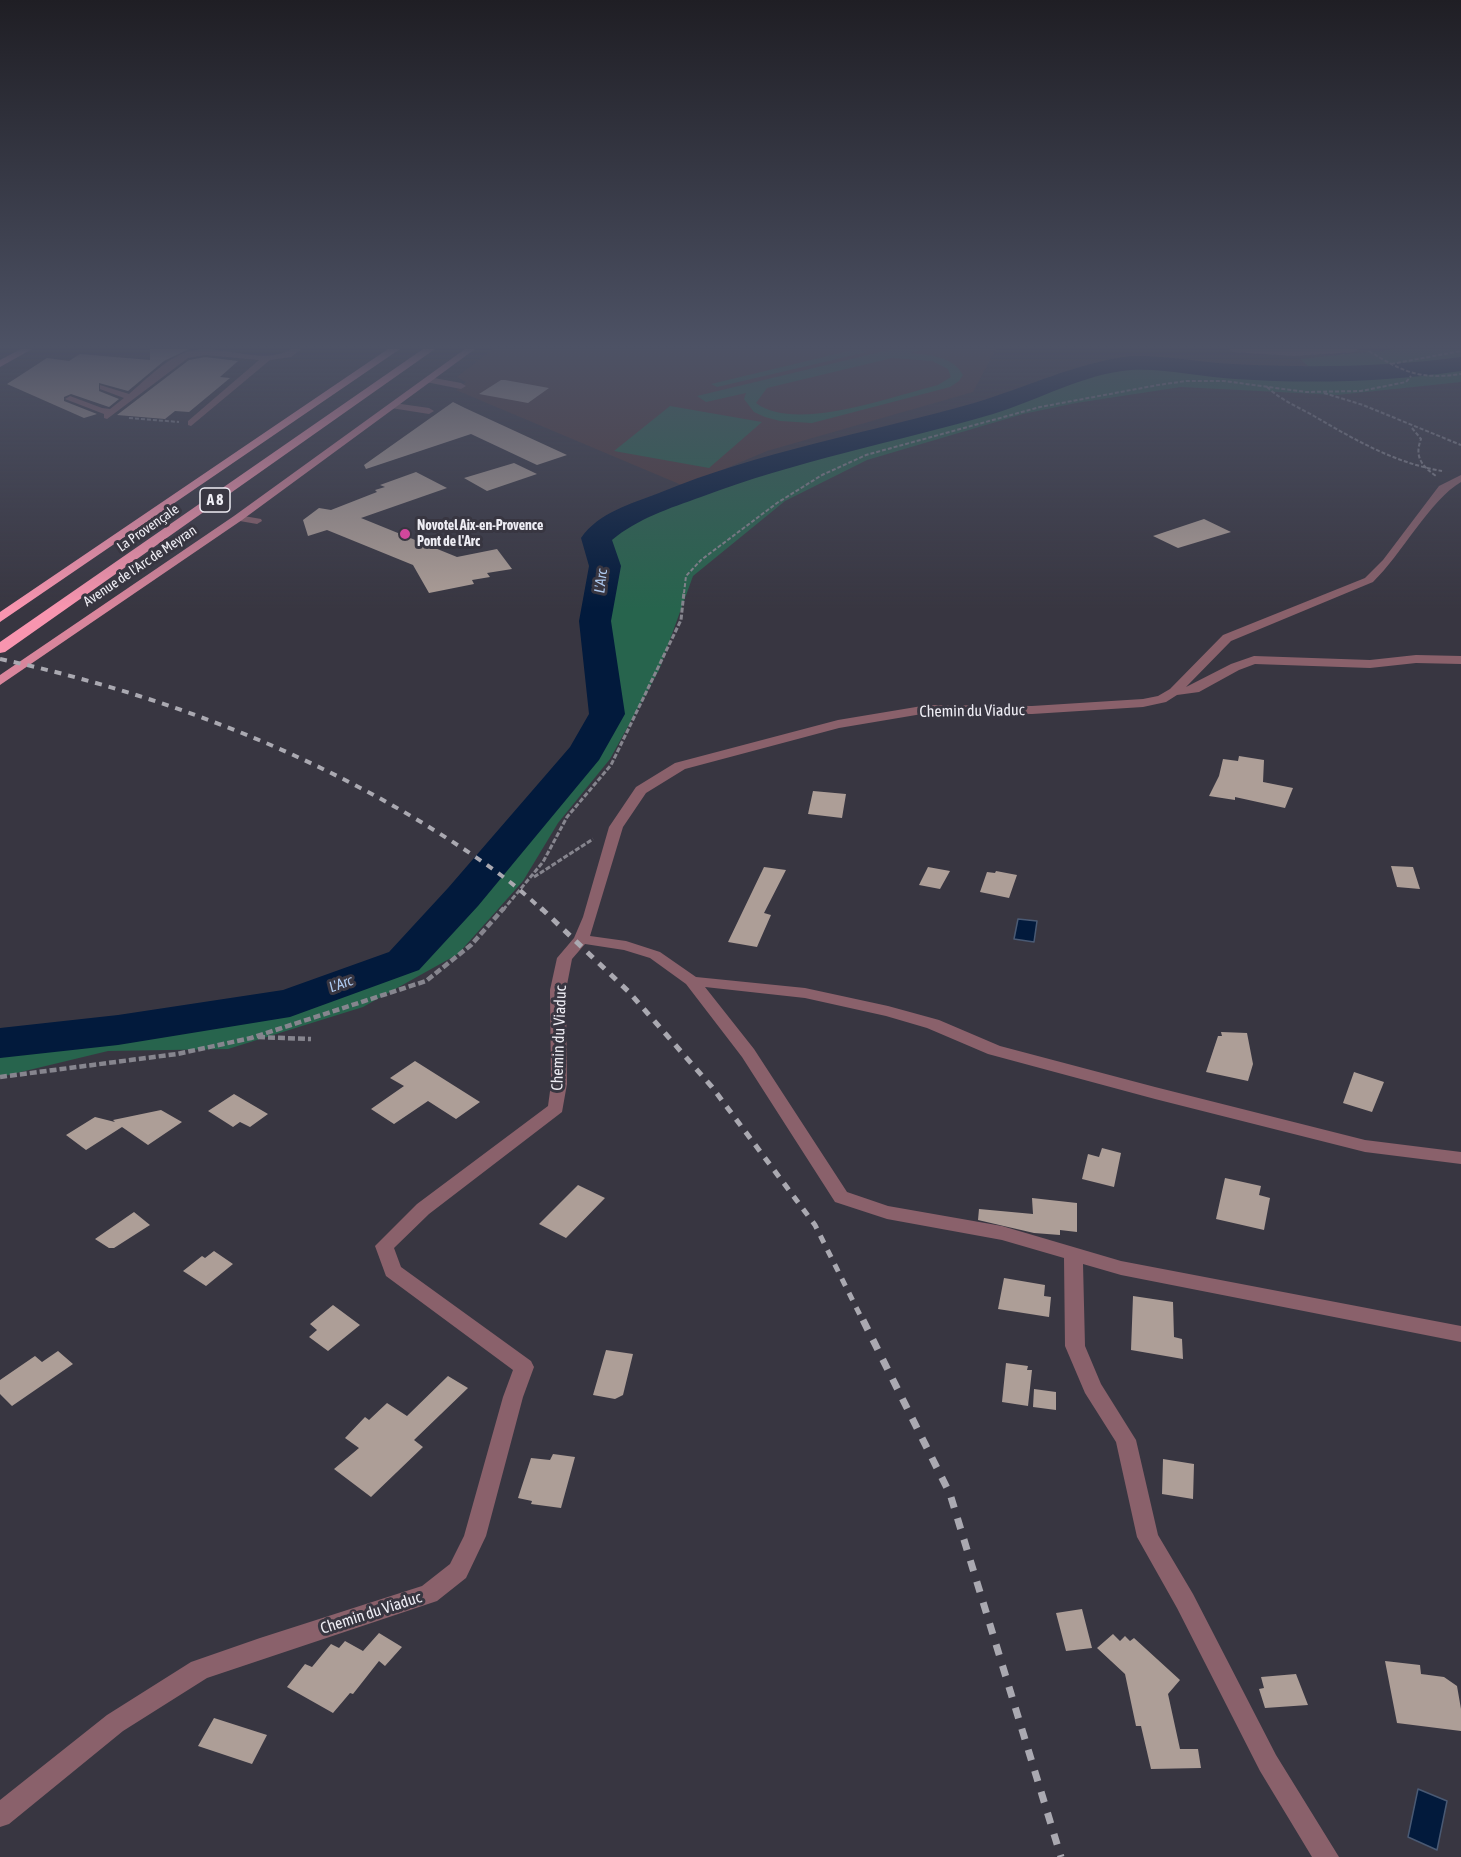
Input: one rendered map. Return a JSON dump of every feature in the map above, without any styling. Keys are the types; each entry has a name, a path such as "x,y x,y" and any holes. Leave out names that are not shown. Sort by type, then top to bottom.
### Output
{"highway":[{"name":"La Provençale","path":"0,618 271,436"},
{"name":"La Provençale","path":"0,649 306,436"}],"main road":[{"name":"Avenue de l'Arc de Meyran","path":"0,681 238,518 353,436"}],"street":[{"name":"Chemin du Viaduc","path":"0,1815 115,1723 199,1670 429,1594 458,1571 475,1536 513,1397 524,1367 393,1271 384,1246 423,1209 556,1108 559,1084 558,990 565,958 580,939 590,917 616,827 641,790 680,766 838,724 928,709 1032,710 1143,703 1162,699 1174,692 1227,638 1369,580 1387,562 1452,478"},
{"path":"238,518 258,521"},
{"path":"1174,692 1195,689 1235,667 1254,660 1370,664 1416,659 1461,660"},
{"path":"580,939 626,946 655,955 692,981 748,1053 841,1197 887,1212 1002,1233 1120,1268 1461,1334"},
{"path":"692,981 805,993 888,1011 933,1024 994,1050 1155,1093 1365,1146 1461,1158"},
{"path":"1073,1254 1075,1346 1092,1387 1126,1440 1148,1537 1185,1601 1268,1763 1326,1857"}],"path":[{"path":"0,1077 177,1054 251,1038 426,981 471,945 530,879 543,862 567,817 611,765 681,620 686,576 701,560 777,503 822,475 866,455 936,436"},
{"path":"1346,436 1452,478"},
{"path":"1419,436 1421,439 1416,457 1420,465 1452,478"},
{"path":"1437,436 1461,445"},
{"path":"530,879 616,827"},
{"path":"251,1038 282,1036 311,1039"}],"shaded area":[{"path":"564,436 821,436 767,451 684,486"}],"green space":[{"path":"633,436 746,436 709,468 614,451"},
{"path":"880,436 950,436 867,460 785,501 693,576 659,670 610,759 558,823 523,881 458,954 363,1007 228,1049 108,1051 0,1077 0,1043 118,1030 290,1003 404,961 463,897 586,752 607,714 595,621 605,566 596,538 621,519 709,483 808,453"}],"water":[{"path":"1018,919 1037,921 1034,942 1014,939"},
{"path":"1418,1789 1447,1801 1437,1850 1408,1837"}],"building":[{"path":"405,436 466,436 366,469 364,465"},
{"path":"475,436 525,436 567,455 537,465"},
{"path":"514,463 537,474 487,491 464,478"},
{"path":"416,472 447,488 361,518 457,557 497,549 512,569 487,573 490,577 472,580 474,584 429,593 413,565 327,530 308,536 303,520 319,508 331,510 385,487 380,485"},
{"path":"1204,519 1231,532 1178,548 1153,536"},
{"path":"1239,756 1264,760 1263,782 1293,788 1285,808 1235,797 1235,800 1209,796 1219,776 1223,759 1238,761"},
{"path":"813,791 846,794 842,818 808,814"},
{"path":"1391,866 1413,867 1420,889 1397,887"},
{"path":"764,867 786,870 764,913 771,915 757,947 728,942"},
{"path":"928,867 950,871 940,889 919,885"},
{"path":"996,871 1017,875 1009,898 980,892 987,872 995,873"},
{"path":"1221,1032 1247,1033 1253,1064 1248,1081 1206,1072 1218,1036 1222,1036"},
{"path":"415,1061 480,1102 456,1119 428,1101 394,1124 371,1109 404,1086 390,1078"},
{"path":"1354,1072 1384,1082 1372,1112 1343,1103"},
{"path":"234,1094 268,1114 250,1127 240,1122 233,1127 208,1111"},
{"path":"161,1110 182,1122 148,1145 122,1127 86,1150 66,1135 95,1117 115,1122 113,1120"},
{"path":"1102,1148 1121,1153 1114,1187 1082,1179 1088,1154 1099,1157"},
{"path":"1225,1178 1261,1186 1259,1195 1270,1198 1264,1230 1216,1219"},
{"path":"578,1185 605,1198 566,1238 539,1224"},
{"path":"1032,1198 1077,1203 1077,1232 1060,1230 1060,1235 1034,1233 978,1220 979,1209 1033,1214"},
{"path":"134,1212 150,1225 114,1248 109,1248 95,1239"},
{"path":"214,1251 233,1264 206,1286 183,1271 202,1256 205,1258"},
{"path":"1004,1278 1045,1285 1044,1296 1051,1297 1049,1317 998,1309"},
{"path":"1133,1296 1173,1302 1174,1337 1182,1339 1183,1359 1131,1350"},
{"path":"333,1305 360,1325 328,1351 309,1337 317,1330 310,1324"},
{"path":"606,1350 633,1354 623,1395 615,1399 593,1395"},
{"path":"58,1351 73,1364 12,1406 0,1394 0,1380 35,1356 42,1362"},
{"path":"1006,1363 1028,1366 1027,1370 1032,1370 1028,1406 1002,1402"},
{"path":"448,1376 468,1388 414,1440 423,1447 371,1497 334,1469 359,1448 345,1438 365,1417 369,1420 387,1403 407,1416"},
{"path":"1034,1389 1056,1392 1056,1410 1033,1407"},
{"path":"553,1454 575,1457 561,1508 531,1504 532,1501 518,1498 531,1458 550,1460"},
{"path":"1163,1459 1194,1464 1193,1499 1162,1494"},
{"path":"1082,1609 1092,1648 1066,1651 1056,1613"},
{"path":"379,1633 402,1647 385,1666 379,1661 353,1694 350,1693 333,1713 287,1687 305,1664 312,1667 331,1644 339,1648 345,1641 363,1651"},
{"path":"1113,1634 1120,1641 1125,1636 1130,1641 1134,1638 1180,1680 1168,1694 1180,1749 1198,1749 1201,1768 1151,1769 1141,1726 1136,1726 1125,1674 1097,1648"},
{"path":"1385,1661 1420,1665 1421,1674 1444,1677 1457,1686 1461,1709 1461,1731 1397,1723"},
{"path":"1296,1674 1308,1705 1265,1708 1259,1689 1264,1688 1261,1677"},
{"path":"214,1718 267,1735 252,1764 198,1746"}],"waterway":[{"name":"L'Arc","path":"0,1043 118,1030 290,1003 404,961 463,897 586,752 607,714 595,621 605,566 596,538 614,523 628,516 713,482 790,458 877,436"}],"railway":[{"path":"0,659 110,687 164,704 217,723 321,768 372,794 453,842 499,874 542,910"},
{"path":"541,908 629,992 712,1087 815,1225 863,1321"},
{"path":"863,1320 950,1494 1061,1857"}],"place":[{"name":"Novotel Aix-en-Provence Pont de l'Arc","path":"405,534"}]}
